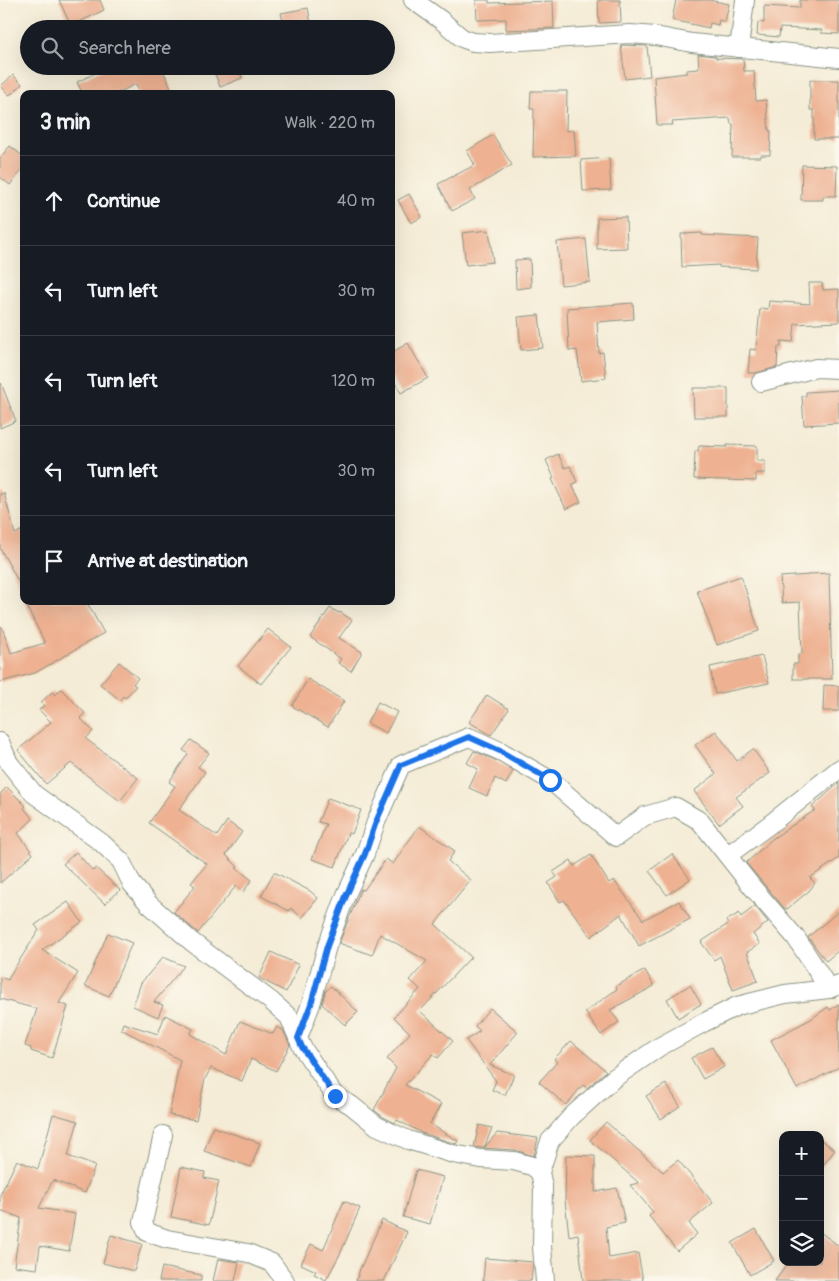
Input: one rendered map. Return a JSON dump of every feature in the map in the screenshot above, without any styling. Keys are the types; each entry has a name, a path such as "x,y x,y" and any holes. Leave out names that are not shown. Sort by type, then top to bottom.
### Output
{"street":[{"path":"413,0 462,38 473,42 490,43 630,34 655,36 692,43 839,58"},
{"path":"739,48 745,0"},
{"path":"761,382 816,368 839,369"},
{"path":"298,1038 311,1004 327,946 339,912 401,765 469,737 500,751 550,780 616,838 644,816 676,807 700,821 834,987 819,991 785,994 737,1006 659,1047 614,1078 572,1116 550,1141 540,1172 543,1187 542,1247 545,1281"},
{"path":"0,742 9,763 34,794 102,843 121,861 132,884 149,904 192,942 271,1001 289,1017 302,1047 335,1096 351,1105 377,1126 408,1140 453,1154 481,1159 514,1161 532,1166 540,1172"},
{"path":"728,855 839,769"},
{"path":"163,1135 143,1222 147,1232 167,1239 248,1253 272,1263 285,1281"}],"building":[{"path":"59,0 100,0 104,10 83,20 68,20"},
{"path":"476,0 489,0 489,3 553,1 554,28 506,30 506,19 477,20"},
{"path":"598,0 620,0 621,22 599,23"},
{"path":"676,0 709,0 729,4 725,22 719,20 718,25 710,23 709,28 672,20"},
{"path":"800,0 839,0 839,34 821,33 822,30 780,28 779,37 757,35 758,22 764,23 764,6 800,8"},
{"path":"308,8 310,20 283,20 281,13"},
{"path":"621,45 647,46 650,76 625,79"},
{"path":"698,54 715,56 716,58 743,59 744,71 754,71 756,101 766,100 769,131 771,131 770,155 761,155 761,157 732,157 733,124 731,124 730,118 672,122 673,125 657,125 654,77 687,73 686,70 699,69"},
{"path":"13,75 22,84 9,95 1,86"},
{"path":"91,75 165,75 172,90 138,90 136,84 124,90 81,90 77,82"},
{"path":"215,75 241,75 242,78 220,87"},
{"path":"810,80 839,80 839,139 814,139 814,110 810,110"},
{"path":"531,91 567,91 566,131 574,130 576,156 533,157 534,109 530,109"},
{"path":"493,135 512,165 470,190 475,199 452,211 438,184 475,165 467,151"},
{"path":"10,146 20,154 20,172 10,185 0,177 0,158"},
{"path":"609,158 611,190 583,191 581,160"},
{"path":"802,165 837,166 836,196 823,196 823,200 801,200"},
{"path":"409,194 422,217 411,223 398,200"},
{"path":"626,217 627,248 597,249 597,218"},
{"path":"489,230 493,262 466,265 462,233"},
{"path":"702,233 702,235 758,238 756,269 719,267 719,265 682,267 681,234"},
{"path":"586,239 590,282 561,285 557,242"},
{"path":"530,259 531,287 516,289 515,260"},
{"path":"809,283 822,283 823,290 839,289 839,322 795,324 793,342 781,341 781,347 778,347 777,367 756,373 748,373 750,349 756,350 760,308 768,309 769,301 810,304"},
{"path":"633,303 634,319 597,322 599,353 603,352 606,378 581,381 577,350 569,351 567,308"},
{"path":"539,315 543,348 521,350 518,317"},
{"path":"408,343 428,378 401,393 395,383 395,351"},
{"path":"0,383 16,421 0,428"},
{"path":"693,388 728,388 728,417 694,417"},
{"path":"839,390 839,423 804,425 802,396 806,396 806,392"},
{"path":"727,445 757,446 757,461 765,461 765,473 756,473 756,481 694,479 695,451 698,451 699,446 727,447"},
{"path":"558,454 565,468 570,466 577,482 572,485 581,502 566,509 552,479 554,478 546,460"},
{"path":"4,493 15,534 20,531 20,585 0,548 0,494"},
{"path":"829,573 832,679 793,679 793,664 798,664 798,654 802,654 800,602 782,603 780,577"},
{"path":"741,576 759,631 717,645 697,591"},
{"path":"26,605 88,605 104,633 35,673 0,682 0,627 2,627 11,653 45,643"},
{"path":"330,608 352,620 339,638 362,652 351,671 338,663 341,659 310,637"},
{"path":"268,629 291,647 261,684 238,666"},
{"path":"762,656 769,683 715,694 710,667"},
{"path":"119,662 138,678 133,684 136,686 125,698 123,696 120,700 100,684"},
{"path":"308,679 344,701 328,727 292,706"},
{"path":"824,685 839,686 839,711 823,711"},
{"path":"61,689 85,713 80,718 93,731 86,739 138,778 120,801 71,763 46,784 18,750 51,722 39,710 44,706 41,702 52,692 55,695"},
{"path":"487,695 509,709 491,735 469,722"},
{"path":"378,702 397,712 386,733 367,723"},
{"path":"716,731 737,761 753,749 770,773 736,797 743,806 719,824 694,791 716,774 695,745"},
{"path":"191,740 209,753 198,767 205,772 179,810 217,836 227,821 242,832 226,855 238,867 236,868 252,880 243,892 236,886 198,933 174,912 195,886 191,883 207,864 149,823 175,786 169,782 188,754 183,750"},
{"path":"474,751 495,760 513,771 506,784 495,778 487,796 469,788 478,769 467,763"},
{"path":"839,783 839,858 810,878 815,883 809,891 785,909 746,863 772,839 815,810 812,807"},
{"path":"7,787 26,806 24,808 33,819 18,833 33,854 0,883 0,794"},
{"path":"328,798 361,810 352,834 348,833 335,867 312,859 326,824 318,822"},
{"path":"419,826 455,851 448,861 471,880 435,924 471,957 420,1011 453,1041 438,1058 433,1054 405,1085 441,1104 430,1124 458,1141 456,1144 422,1133 397,1120 395,1123 374,1110 396,1068 387,1059 410,1033 394,1017 420,989 410,980 427,961 380,934 372,955 339,943 361,889 364,890 386,859 393,864"},
{"path":"76,852 93,871 96,868 120,890 105,904 63,864"},
{"path":"672,854 690,879 667,895 649,871"},
{"path":"591,855 609,883 614,880 643,920 679,901 690,919 639,946 621,914 591,937 564,900 560,902 548,883 557,877 553,872 571,860 574,866"},
{"path":"274,872 310,891 318,898 302,918 291,908 289,911 261,896"},
{"path":"68,902 82,922 42,950 78,973 59,1003 68,1006 52,1058 31,1051 31,1048 25,1046 37,1009 0,999 0,977 8,980 39,930 35,925"},
{"path":"755,906 768,922 753,934 760,944 747,952 758,981 733,990 720,956 714,960 701,942 728,924 726,921 739,913 741,917"},
{"path":"839,911 839,950 826,961 808,937"},
{"path":"108,933 132,943 109,996 85,986"},
{"path":"271,952 299,965 286,992 259,978"},
{"path":"163,957 184,966 154,1002 163,1005 158,1017 133,1006 141,983"},
{"path":"645,970 654,986 610,1010 619,1022 601,1035 585,1012 617,989 616,986"},
{"path":"690,985 701,1004 678,1018 667,999"},
{"path":"331,986 358,1012 345,1025 322,1004 325,992"},
{"path":"839,1004 839,1067 797,1089 771,1040 811,1019 828,1007 830,1010"},
{"path":"490,1008 518,1032 490,1065 514,1075 505,1095 492,1090 496,1081 466,1040 480,1031 475,1026"},
{"path":"165,1015 193,1029 190,1034 226,1055 240,1021 273,1034 277,1027 283,1030 290,1045 276,1071 251,1059 242,1081 211,1068 205,1079 196,1120 169,1115 180,1060 121,1029 123,1023 158,1034"},
{"path":"571,1041 606,1071 587,1088 583,1085 566,1105 539,1082 557,1062 554,1059"},
{"path":"712,1047 724,1067 703,1079 691,1058"},
{"path":"666,1084 680,1106 661,1119 646,1096"},
{"path":"53,1114 78,1121 68,1156 95,1166 85,1193 53,1180 39,1208 75,1214 69,1251 40,1246 37,1269 14,1266 21,1218 0,1210 0,1195 17,1160 38,1169"},
{"path":"606,1122 663,1172 678,1160 713,1203 689,1223 697,1234 677,1251 649,1216 653,1212 630,1185 639,1183 590,1140"},
{"path":"479,1125 492,1128 484,1148 497,1133 538,1138 534,1156 515,1150 482,1148 474,1147"},
{"path":"213,1127 260,1143 251,1167 204,1151"},
{"path":"824,1142 835,1150 824,1164"},
{"path":"566,1155 595,1156 595,1192 617,1188 625,1223 606,1227 609,1258 638,1253 643,1281 583,1281 578,1234 569,1236 565,1200"},
{"path":"181,1167 205,1172 204,1178 219,1181 209,1225 171,1217"},
{"path":"416,1170 443,1177 430,1224 403,1217"},
{"path":"344,1201 360,1208 341,1252 326,1280 314,1274 316,1271 301,1264 311,1244 323,1250"},
{"path":"382,1220 407,1232 384,1281 356,1281 360,1269"},
{"path":"756,1229 774,1261 750,1275 732,1243"},
{"path":"111,1235 142,1244 134,1271 103,1263"},
{"path":"824,1235 839,1246 839,1281 775,1281 786,1266 824,1266"},
{"path":"485,1258 533,1262 531,1281 483,1281"},
{"path":"218,1259 239,1262 235,1281 213,1281"},
{"path":"162,1267 201,1275 201,1281 159,1281"}],"route":[{"path":"335,1096 298,1038 311,1004 327,946 346,896 365,854 376,822 401,765 469,737 500,751 550,780"}]}
